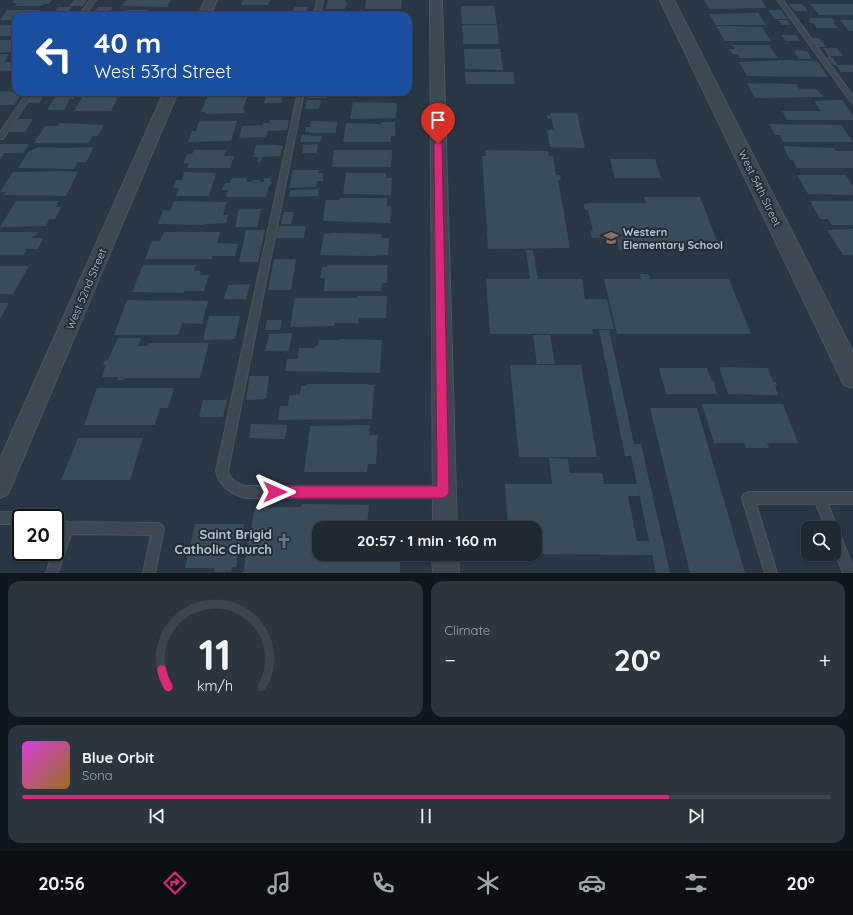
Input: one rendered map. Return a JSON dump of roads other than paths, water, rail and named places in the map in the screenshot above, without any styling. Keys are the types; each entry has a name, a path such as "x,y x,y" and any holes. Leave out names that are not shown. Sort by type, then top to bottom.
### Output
{"street":[{"path":"206,12 211,0"},
{"path":"436,0 444,521"},
{"name":"West 54th Street","path":"667,0 853,377"},
{"name":"West 52nd Street","path":"0,486 169,96"},
{"path":"445,561 446,573"}],"lane":[{"path":"85,12 93,0"},
{"path":"318,12 320,0"},
{"path":"780,0 853,101"},
{"path":"0,137 28,96"},
{"path":"300,96 222,471 223,480 232,487 245,492 443,492"},
{"path":"771,573 748,498 853,498"},
{"path":"820,499 829,521"},
{"path":"0,518 12,518"},
{"path":"64,527 158,529 149,573"},
{"path":"52,573 67,528"},
{"path":"841,552 849,573"}],"place":[{"name":"Western Elementary School","path":"611,238"},
{"name":"Saint Brigid Catholic Church","path":"284,541"}]}
